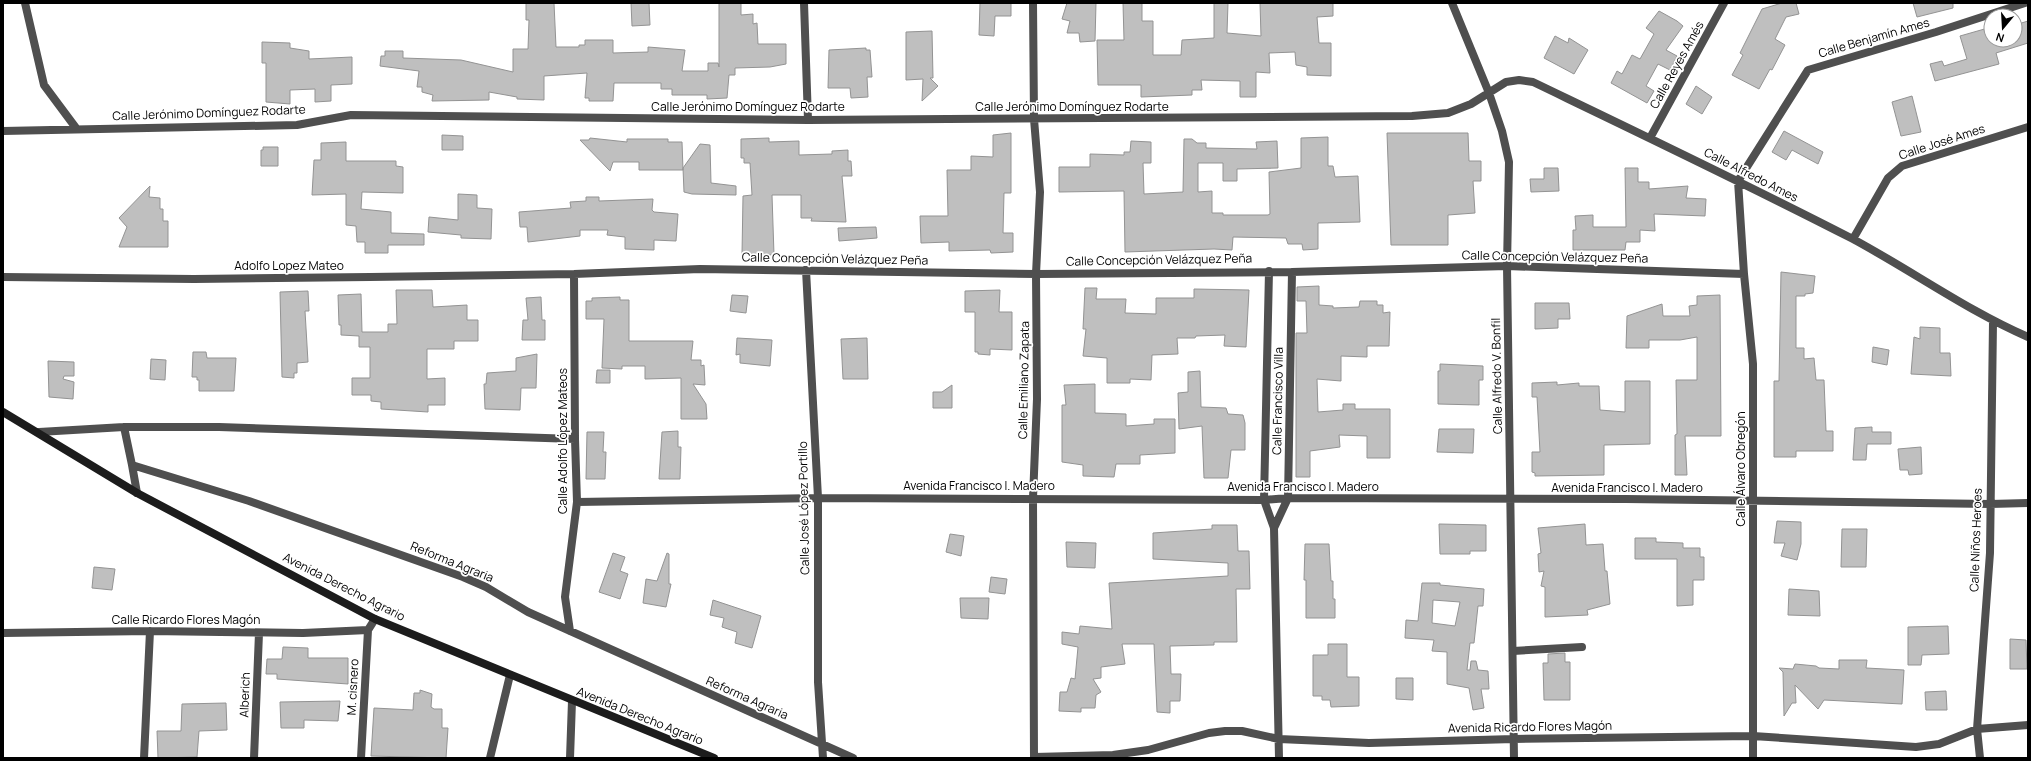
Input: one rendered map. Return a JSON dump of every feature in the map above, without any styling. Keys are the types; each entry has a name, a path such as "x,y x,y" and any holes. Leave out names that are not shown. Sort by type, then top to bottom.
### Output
{"street":[{"path":"25,3 44,85 76,128"},
{"path":"804,3 808,120"},
{"name":"Calle Emiliano Zapata","path":"1033,3 1034,119 1040,192 1036,274 1037,399 1033,498 1034,758"},
{"name":"Calle Alfredo V. Bonfil","path":"1452,3 1489,93 1502,131 1509,162 1508,266 1514,758"},
{"name":"Calle Reyes Amés","path":"1650,138 1724,3"},
{"name":"Calle Benjamín Ames","path":"1738,181 1808,70 1936,32 2025,3"},
{"name":"Calle Alfredo Ames","path":"1489,93 1506,82 1518,80 1533,82 1738,181 1853,239 1993,322 2028,337"},
{"name":"Calle Jerónimo Domínguez Rodarte","path":"3,131 76,128 297,125 351,115 808,120 1412,116 1448,113 1471,104 1489,93"},
{"name":"Calle José Ames","path":"1853,239 1888,178 1902,166 2028,127"},
{"name":"Calle Álvaro Obregón","path":"1738,181 1744,274 1753,364 1753,758"},
{"name":"Calle Concepción Velázquez Peña","path":"574,274 700,270 806,270 1036,274 1292,272 1508,266 1744,274"},
{"name":"Calle José López Portillo","path":"806,270 818,498 818,682 824,758"},
{"name":"Calle Francisco Villa","path":"1269,271 1264,500 1274,528 1279,758"},
{"name":"Calle Francisco Villa","path":"1274,528 1288,498 1292,272"},
{"name":"Adolfo Lopez Mateo","path":"3,277 194,279 574,274"},
{"name":"Calle Adolfo López Mateos","path":"570,631 565,597 577,502 574,274"},
{"name":"Calle Niños Heroes","path":"1980,758 1977,730 1990,553 1993,322"},
{"name":"Avenida Derecho Agrario","path":"3,412 39,432 137,493 375,619 714,758"},
{"path":"39,432 124,426 219,427 575,439"},
{"path":"124,426 137,493"},
{"name":"Reforma Agraria","path":"132,465 249,501 463,577 486,587 528,612 823,746 853,758"},
{"name":"Avenida Francisco I. Madero","path":"577,502 818,498 1264,500 1288,498 1753,500 1990,504 2028,503"},
{"name":"M. cisnero","path":"361,758 368,630 375,619"},
{"name":"Calle Ricardo Flores Magón","path":"3,633 150,631 259,633 368,630"},
{"path":"144,758 150,631"},
{"name":"Alberich","path":"254,758 259,633"},
{"path":"1513,652 1582,648"},
{"path":"490,758 510,675"},
{"path":"570,758 572,701"},
{"name":"Avenida Ricardo Flores Magón","path":"1034,758 1113,756 1148,750 1209,733 1225,731 1242,732 1279,740 1369,743 1514,739 1753,736 1916,746 1939,744 1977,730 2028,725"}],"building":[{"path":"526,3 554,3 556,47 579,47 579,45 585,45 585,40 613,40 613,53 648,52 648,47 685,50 682,71 708,71 708,63 718,63 719,67 719,3 741,3 741,15 753,14 753,24 757,23 758,44 786,44 786,64 770,67 735,68 735,75 729,75 727,98 707,99 707,95 672,95 672,89 661,89 661,83 614,83 613,101 589,101 589,98 585,98 587,73 544,76 544,100 517,99 517,97 489,92 489,100 432,101 433,95 422,92 422,87 417,87 419,71 380,66 381,56 385,56 385,51 403,51 403,58 461,60 513,72 513,49 528,49 529,20 526,20"},
{"path":"631,3 649,3 650,25 632,26"},
{"path":"980,3 1011,3 1011,16 995,16 994,36 979,35"},
{"path":"1067,3 1096,3 1095,41 1080,42 1079,33 1067,33 1070,21 1062,19"},
{"path":"1123,3 1142,3 1142,21 1153,21 1153,55 1181,55 1182,40 1214,38 1214,3 1228,3 1227,33 1261,36 1260,3 1333,3 1333,16 1317,17 1319,43 1331,43 1331,76 1307,75 1307,67 1296,65 1295,52 1269,53 1270,73 1256,72 1256,97 1240,97 1240,81 1201,80 1202,90 1192,90 1192,95 1141,97 1141,85 1098,85 1097,40 1124,40"},
{"path":"1782,3 1796,3 1799,14 1786,17 1775,39 1785,45 1772,70 1770,69 1759,89 1732,75 1743,55 1740,53 1762,9"},
{"path":"1913,3 1953,3 1953,8 1917,17"},
{"path":"1659,11 1683,26 1666,50 1677,56 1670,70 1658,64 1646,86 1654,91 1647,103 1611,83 1617,71 1622,74 1632,55 1640,59 1654,34 1646,28"},
{"path":"2028,21 2028,43 2023,45 2023,23"},
{"path":"1983,29 1983,48 2012,48 1996,53 1999,64 1935,81 1930,64 1942,61 1944,66 1967,59 1960,36"},
{"path":"932,31 933,78 930,78 938,86 922,101 923,79 906,80 906,32"},
{"path":"1555,36 1568,43 1569,38 1588,50 1574,74 1544,58"},
{"path":"262,42 290,43 290,48 309,51 309,59 352,57 352,84 331,85 331,101 315,102 315,89 290,90 290,104 266,102 266,63 262,63"},
{"path":"866,48 866,50 870,50 872,77 867,77 868,97 851,98 850,88 828,88 829,50"},
{"path":"1696,86 1712,97 1702,114 1686,104"},
{"path":"1912,96 1921,132 1901,136 1892,102"},
{"path":"1784,131 1823,152 1818,164 1792,150 1786,160 1772,152"},
{"path":"1011,133 1011,193 1004,193 1003,233 1013,233 1013,252 991,253 990,250 949,251 949,242 921,243 920,216 948,216 947,170 971,170 971,156 993,157 993,135"},
{"path":"1387,133 1468,133 1469,161 1481,161 1481,181 1473,181 1475,213 1448,215 1448,245 1391,245"},
{"path":"442,135 463,136 463,150 442,150"},
{"path":"1328,137 1328,166 1333,166 1335,177 1358,176 1360,222 1318,223 1318,249 1303,250 1302,244 1288,244 1286,238 1233,237 1232,250 1214,249 1125,252 1124,191 1059,192 1059,167 1090,167 1090,154 1124,155 1124,152 1130,152 1131,141 1151,142 1151,163 1143,163 1144,194 1183,192 1184,139 1192,139 1197,143 1206,143 1206,148 1257,149 1256,142 1277,141 1278,168 1237,169 1237,181 1223,181 1223,163 1198,163 1198,192 1212,191 1212,213 1223,213 1223,215 1268,215 1270,214 1269,172 1301,168 1301,138"},
{"path":"590,138 627,142 627,139 668,139 668,142 682,142 683,170 639,170 639,162 613,162 610,171 580,140 589,140"},
{"path":"769,138 769,142 799,141 799,155 832,154 832,151 848,150 848,161 851,161 852,176 842,176 846,222 811,221 812,218 801,218 801,195 772,195 774,255 742,254 743,196 752,195 750,163 744,163 744,158 741,158 741,139"},
{"path":"346,142 346,161 396,161 396,166 403,167 403,193 362,192 361,209 391,212 391,233 424,234 424,245 388,245 388,253 365,253 365,242 357,242 356,226 346,225 346,194 312,195 314,160 321,160 321,143"},
{"path":"700,144 710,145 711,183 736,186 736,195 692,194 684,192 683,168"},
{"path":"263,147 278,147 278,166 261,166 261,150 263,150"},
{"path":"1544,168 1558,168 1559,191 1531,192 1530,179 1544,179"},
{"path":"1625,168 1638,168 1638,182 1649,182 1649,189 1688,186 1686,198 1706,199 1705,216 1654,214 1655,231 1640,230 1640,242 1626,242 1625,250 1573,250 1573,230 1576,230 1575,216 1593,215 1593,227 1626,227"},
{"path":"150,186 149,197 160,198 160,209 163,209 163,221 168,221 168,247 119,247 127,227 119,218"},
{"path":"458,194 477,195 477,208 492,209 491,239 461,238 461,235 428,232 429,217 458,220"},
{"path":"586,197 599,197 599,201 653,199 652,210 654,212 678,214 676,241 654,240 654,250 625,249 625,237 607,235 608,230 580,230 580,236 528,242 527,227 520,227 519,212 571,208 570,202 586,201"},
{"path":"876,227 877,238 839,241 838,228"},
{"path":"1781,272 1815,276 1813,293 1805,294 1805,296 1796,296 1796,348 1804,348 1804,359 1814,358 1816,380 1824,380 1826,431 1833,431 1833,451 1796,451 1796,457 1774,457 1774,381 1779,381"},
{"path":"1319,286 1319,305 1333,306 1333,308 1359,307 1360,301 1377,301 1377,305 1383,305 1383,313 1390,312 1389,346 1367,346 1367,357 1341,356 1341,381 1317,379 1318,412 1343,410 1343,404 1355,404 1355,409 1390,409 1390,458 1367,458 1367,436 1339,435 1340,447 1310,451 1310,477 1296,477 1296,333 1307,333 1306,301 1297,301 1297,287"},
{"path":"1085,288 1097,288 1096,299 1126,299 1125,313 1156,314 1156,298 1194,298 1194,289 1249,290 1246,347 1224,346 1225,335 1177,338 1178,354 1152,355 1151,380 1130,379 1130,383 1107,383 1107,358 1083,356 1086,329 1083,329"},
{"path":"396,290 432,290 433,307 467,305 467,320 478,320 478,341 454,341 454,349 427,349 427,379 445,378 445,405 428,405 428,412 381,409 381,402 371,401 371,395 352,395 352,378 370,378 370,347 359,347 359,336 341,335 341,325 339,325 338,295 361,294 362,332 388,332 388,324 397,324"},
{"path":"1000,290 999,312 1012,312 1012,350 990,349 990,355 978,354 978,352 975,352 975,312 965,312 965,291"},
{"path":"308,291 309,311 305,311 308,362 297,363 297,373 294,373 294,378 282,377 280,292"},
{"path":"732,295 748,296 746,313 730,311"},
{"path":"1720,295 1721,436 1685,436 1687,475 1675,475 1675,435 1677,434 1676,380 1697,380 1697,337 1680,340 1649,340 1649,348 1626,348 1627,316 1662,304 1663,316 1690,316 1689,306 1697,305 1697,296"},
{"path":"541,297 542,320 545,320 545,340 522,340 523,320 528,320 526,298"},
{"path":"620,297 620,300 629,300 629,341 693,341 691,360 701,360 701,366 704,365 705,385 693,384 706,404 707,419 681,419 681,378 645,379 645,366 622,366 622,369 602,368 604,319 586,319 586,301 592,301 592,298"},
{"path":"1535,303 1569,303 1570,319 1558,319 1558,328 1535,329"},
{"path":"1920,327 1940,328 1940,353 1950,353 1951,376 1911,374 1914,337 1920,339"},
{"path":"737,338 772,340 770,366 740,363 740,354 736,355"},
{"path":"867,338 868,379 843,379 841,339"},
{"path":"1873,347 1889,350 1887,365 1872,362"},
{"path":"193,352 206,352 207,358 236,358 234,391 199,391 199,380 197,380 197,377 192,377"},
{"path":"537,354 536,388 521,388 520,410 485,409 484,384 486,384 487,373 516,371 516,358"},
{"path":"151,359 166,360 165,380 150,379"},
{"path":"48,361 74,362 74,376 64,376 63,379 74,382 73,399 49,397"},
{"path":"1440,364 1483,366 1483,380 1479,380 1479,405 1438,404 1438,371 1440,371"},
{"path":"597,370 610,370 610,383 596,383"},
{"path":"1200,371 1201,407 1226,408 1228,414 1243,415 1245,423 1245,450 1231,450 1228,478 1204,478 1202,426 1179,429 1178,393 1188,392 1188,372"},
{"path":"1625,381 1650,381 1650,444 1604,445 1604,475 1535,476 1535,473 1532,472 1532,452 1540,452 1537,397 1532,397 1532,383 1557,382 1557,385 1579,383 1579,386 1599,386 1600,410 1625,412"},
{"path":"1095,384 1095,413 1126,414 1126,426 1154,424 1154,419 1175,419 1175,453 1140,455 1140,464 1116,464 1114,477 1083,476 1083,465 1062,462 1062,405 1066,405 1064,385"},
{"path":"952,385 952,408 933,408 933,392 942,392"},
{"path":"1872,427 1872,432 1891,432 1891,444 1867,444 1866,460 1853,460 1855,428"},
{"path":"1439,429 1474,429 1473,453 1437,452"},
{"path":"678,431 678,447 681,447 680,479 659,479 662,432"},
{"path":"587,432 604,432 603,452 606,452 605,479 586,479"},
{"path":"1921,447 1922,474 1909,475 1908,470 1900,470 1898,449"},
{"path":"1777,521 1801,522 1801,544 1797,560 1781,556 1785,543 1774,543"},
{"path":"1439,524 1486,525 1486,551 1470,551 1470,554 1440,554"},
{"path":"1585,524 1586,545 1603,544 1610,604 1587,610 1588,615 1545,617 1545,587 1541,586 1544,571 1539,572 1538,554 1541,553 1538,528"},
{"path":"1212,525 1237,525 1238,551 1249,551 1250,589 1236,589 1237,642 1214,642 1214,645 1170,646 1171,674 1181,674 1180,701 1170,701 1170,713 1157,712 1154,644 1122,644 1125,664 1101,667 1101,678 1093,679 1101,692 1096,695 1095,708 1081,708 1081,712 1059,711 1060,692 1067,692 1071,678 1075,679 1078,647 1062,644 1062,632 1079,634 1080,626 1112,629 1109,583 1228,576 1228,563 1153,559 1153,533 1212,529"},
{"path":"1842,529 1867,529 1866,567 1841,567"},
{"path":"950,534 964,536 961,556 946,552"},
{"path":"1635,538 1656,538 1656,542 1683,543 1683,548 1700,548 1700,557 1704,557 1704,580 1693,580 1693,605 1677,606 1677,559 1635,559"},
{"path":"1066,542 1096,543 1095,568 1067,567"},
{"path":"1305,544 1329,544 1331,581 1333,581 1333,599 1335,599 1335,618 1306,618 1306,580 1304,580"},
{"path":"613,553 625,557 620,571 628,574 620,599 599,592"},
{"path":"667,553 669,554 669,584 671,584 666,607 643,603 646,579 657,581"},
{"path":"94,567 115,569 112,590 92,588"},
{"path":"991,577 1007,579 1005,594 989,592"},
{"path":"1422,583 1440,583 1440,585 1484,589 1483,606 1478,606 1474,643 1470,643 1467,670 1470,670 1471,661 1476,661 1478,670 1488,671 1489,689 1481,689 1484,708 1473,710 1469,688 1447,684 1447,652 1432,651 1434,640 1405,638 1406,620 1418,621","holes":["1433,600 1460,602 1455,626 1432,623"]},
{"path":"1789,589 1819,591 1820,616 1788,615"},
{"path":"960,598 989,598 988,619 961,618"},
{"path":"713,600 761,616 752,648 735,643 737,632 722,627 724,618 710,615"},
{"path":"1948,626 1949,654 1922,655 1921,665 1908,665 1908,627"},
{"path":"2010,639 2026,640 2027,669 2010,669"},
{"path":"1328,644 1347,644 1347,677 1359,677 1359,706 1331,707 1330,700 1322,700 1322,696 1313,696 1313,655 1328,655"},
{"path":"283,647 308,648 308,658 348,658 348,684 277,679 277,674 266,674 267,659 282,659"},
{"path":"1565,653 1565,662 1570,662 1570,700 1544,700 1543,663 1548,663 1548,654"},
{"path":"1839,660 1867,660 1866,668 1904,670 1902,704 1824,700 1818,709 1795,685 1796,703 1792,703 1784,716 1783,672 1779,668 1793,669 1795,664 1816,666 1819,668 1839,669"},
{"path":"1396,678 1413,678 1413,700 1396,699"},
{"path":"420,690 432,694 431,707 434,709 442,709 442,728 448,728 446,758 371,756 374,708 413,710 414,693 420,693"},
{"path":"1946,691 1947,710 1926,710 1925,692"},
{"path":"340,701 338,721 304,720 304,728 281,728 280,702"},
{"path":"226,703 227,730 199,731 197,757 158,758 157,731 181,731 182,704"}]}
